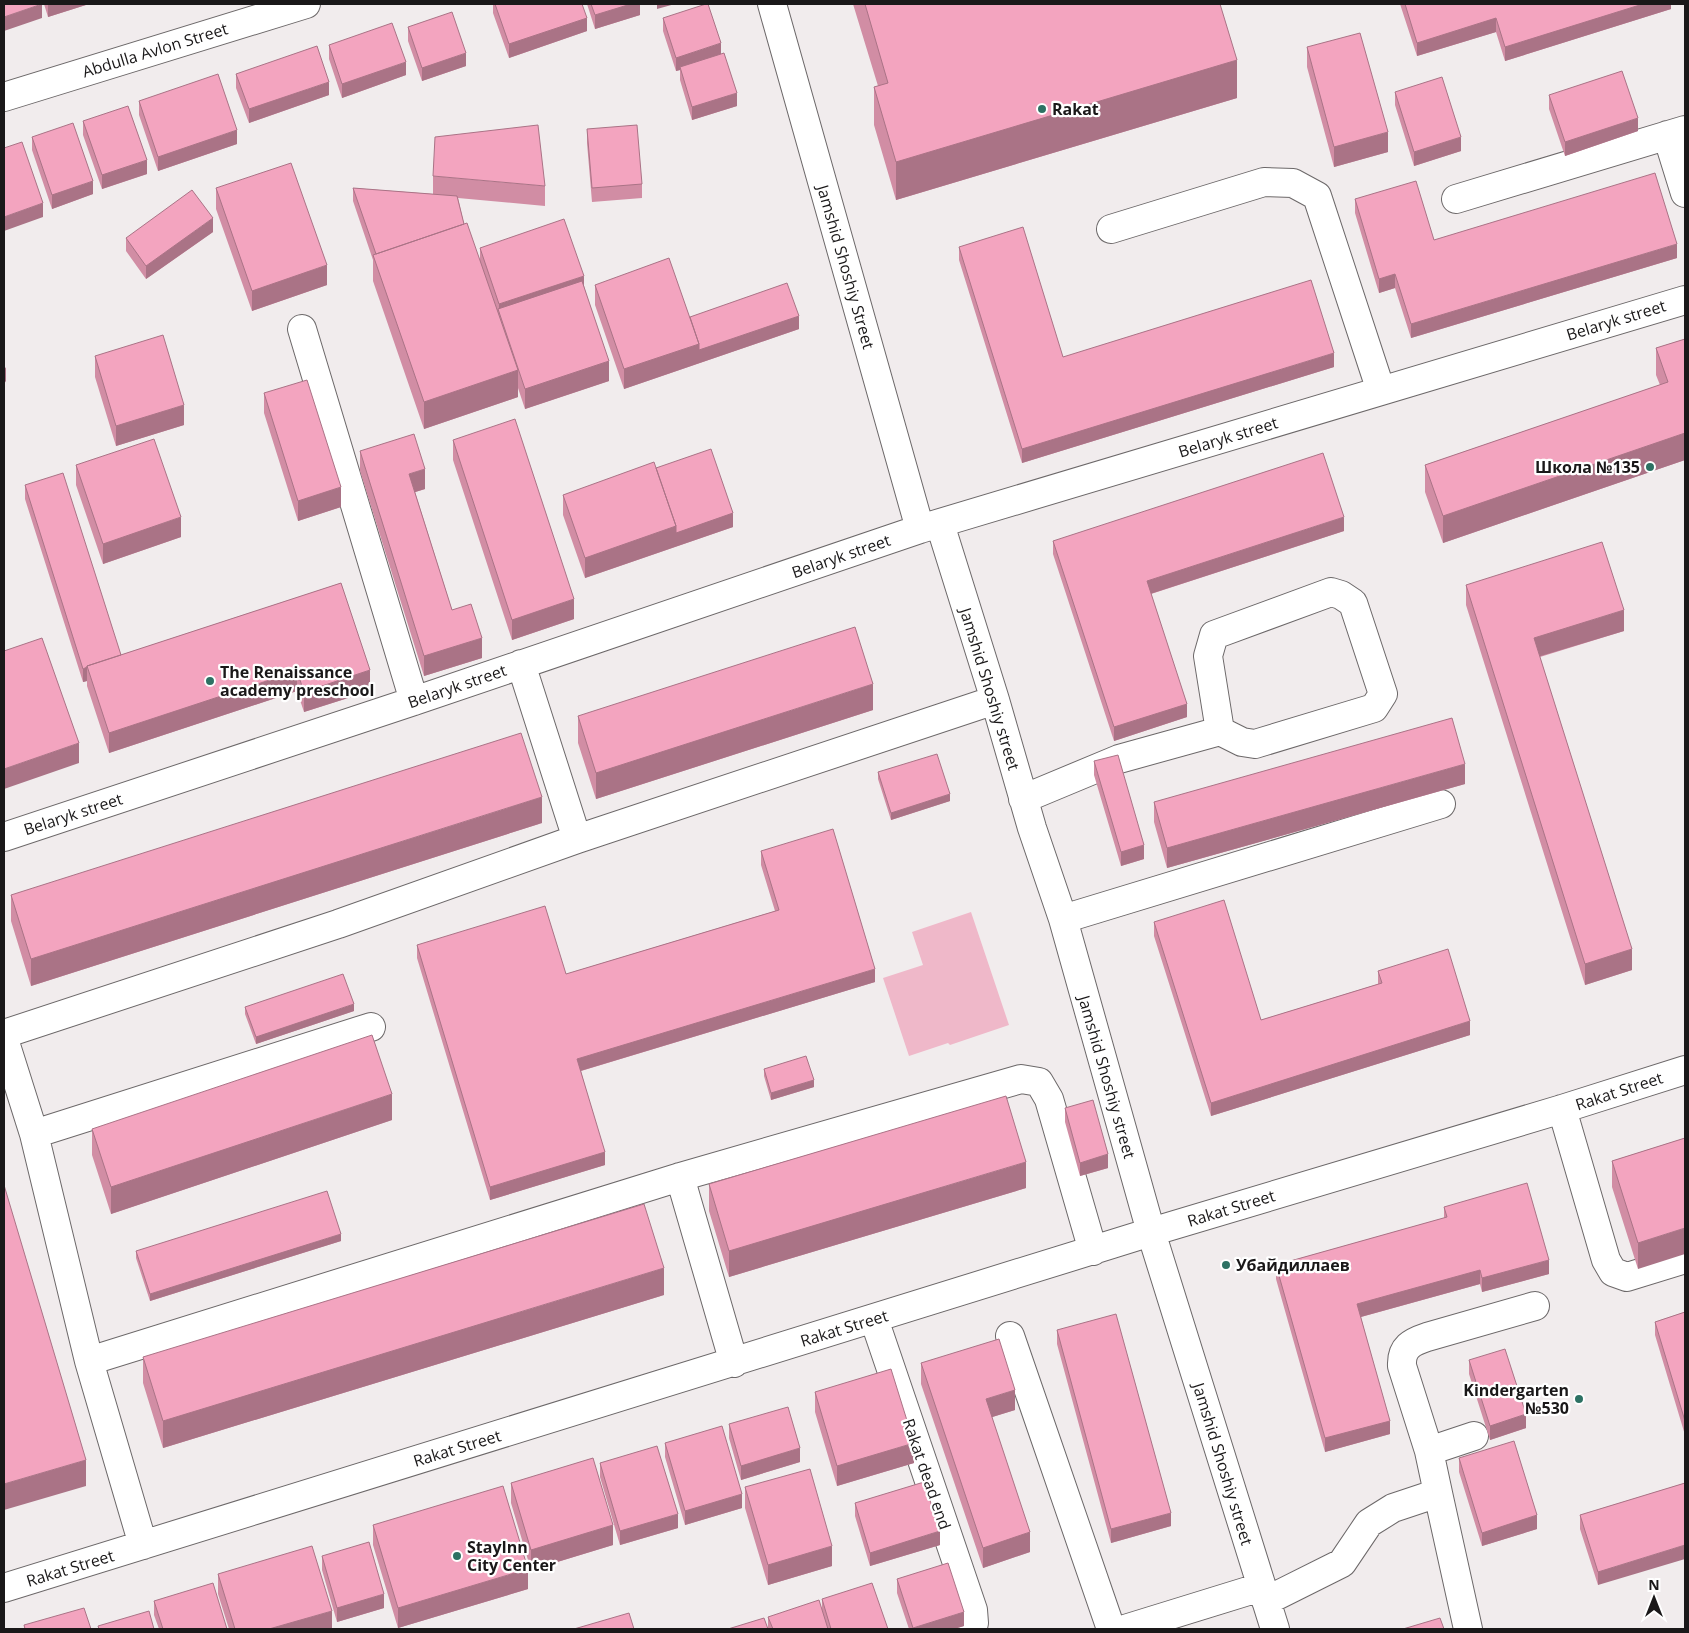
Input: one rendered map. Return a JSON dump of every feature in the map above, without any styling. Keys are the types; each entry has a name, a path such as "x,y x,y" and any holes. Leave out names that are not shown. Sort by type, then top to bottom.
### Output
{"street":[{"name":"Abdulla Avlon Street","path":"4,97 306,4"},
{"name":"Jamshid Shoshiy Street","path":"772,4 930,527"},
{"path":"1456,199 1676,132 1685,193"},
{"path":"1111,229 1264,182 1292,182 1317,196 1381,391"},
{"name":"Belaryk street","path":"4,837 930,527 1685,300"},
{"path":"302,329 414,701"},
{"name":"Jamshid Shoshiy street","path":"930,527 995,700 1023,800 1063,919 1151,1232 1275,1629"},
{"path":"1023,800 1119,759 1220,731 1242,742 1255,744 1374,708 1383,694 1353,603 1341,595 1332,592 1214,635 1208,656 1220,731"},
{"path":"521,664 577,839"},
{"path":"4,1034 338,924 577,839 995,700"},
{"path":"1063,919 1441,804"},
{"path":"34,1134 371,1027"},
{"path":"4,1039 34,1134 89,1361 143,1545"},
{"name":"Rakat Street","path":"4,1588 1151,1232 1562,1109 1685,1070"},
{"path":"89,1361 680,1177 1021,1079 1039,1082 1049,1098 1092,1251"},
{"path":"1562,1109 1606,1260 1613,1272 1627,1278 1685,1259"},
{"path":"680,1177 734,1362"},
{"path":"1468,1629 1429,1451 1402,1366 1402,1357 1405,1350 1414,1341 1535,1306"},
{"name":"Rakat dead end","path":"874,1319 974,1610 972,1629"},
{"path":"1010,1336 1111,1629"},
{"path":"1429,1451 1474,1436"},
{"path":"1125,1629 1264,1594 1342,1563 1369,1523 1393,1508 1438,1493"}],"shaded area":[{"path":"971,912 1009,1025 950,1045 948,1043 909,1056 883,978 923,965 912,932"}],"building":[{"path":"4,4 42,4 4,17"},
{"path":"495,4 582,4 587,18 509,44"},
{"path":"591,4 631,4 595,15"},
{"path":"708,4 721,43 676,58 663,18"},
{"name":"Rakat","path":"865,4 1220,4 1237,60 896,162 874,87 888,83"},
{"path":"1405,4 1643,4 1505,47 1496,18 1417,43"},
{"path":"452,12 466,53 422,68 408,27"},
{"path":"392,23 406,62 342,84 329,45"},
{"path":"1360,33 1388,132 1334,147 1307,47"},
{"path":"317,46 329,82 249,109 236,74"},
{"path":"724,53 737,93 692,107 680,67"},
{"path":"1622,71 1638,118 1565,142 1549,95"},
{"path":"218,74 237,130 158,157 139,101"},
{"path":"1442,77 1461,137 1414,152 1395,92"},
{"path":"128,106 147,160 102,175 83,121"},
{"path":"73,123 93,181 52,195 32,137"},
{"path":"538,125 545,186 433,176 435,137"},
{"path":"637,125 642,184 592,188 587,129"},
{"path":"22,142 43,203 4,217 4,148"},
{"path":"291,163 327,265 252,291 216,188"},
{"path":"1655,173 1677,244 1411,324 1395,274 1379,279 1355,199 1416,181 1434,240"},
{"path":"353,188 457,196 464,224 376,254"},
{"path":"192,190 213,218 146,266 126,238"},
{"path":"564,219 584,276 499,304 480,248"},
{"path":"467,223 518,370 424,402 373,255"},
{"path":"1023,227 1063,357 1311,280 1334,353 1022,449 959,247"},
{"path":"669,258 699,344 624,369 595,285"},
{"path":"582,281 609,361 525,389 498,309"},
{"path":"787,283 799,316 699,350 699,344 690,317"},
{"path":"163,335 184,405 116,426 95,356"},
{"path":"1685,339 1685,433 1443,516 1425,465 1668,382 1656,348"},
{"path":"307,380 341,487 298,501 264,393"},
{"path":"515,419 574,599 512,620 453,440"},
{"path":"414,434 425,469 409,474 452,610 471,604 482,638 424,656 360,451"},
{"path":"154,439 181,517 103,544 76,465"},
{"path":"711,449 733,513 676,533 676,526 656,468"},
{"path":"1323,453 1344,517 1147,581 1187,704 1114,727 1053,541"},
{"path":"654,462 676,526 585,558 563,495"},
{"path":"63,473 121,655 83,669 25,485"},
{"path":"1602,542 1624,610 1534,638 1632,949 1585,964 1466,585"},
{"path":"341,583 370,670 304,692 297,671 109,733 87,666"},
{"path":"855,627 873,684 596,773 578,716"},
{"path":"42,638 79,743 4,769 4,651"},
{"path":"1452,718 1465,764 1167,848 1154,802"},
{"path":"521,733 542,797 31,959 11,895"},
{"path":"937,754 950,794 891,813 878,772"},
{"path":"1118,755 1144,845 1121,852 1094,761"},
{"path":"833,829 875,969 577,1059 605,1152 490,1187 417,945 545,906 566,974 779,910 761,851"},
{"path":"1224,900 1261,1020 1382,983 1378,971 1448,949 1470,1021 1211,1103 1154,922"},
{"path":"343,974 354,1004 256,1037 245,1007"},
{"path":"372,1035 392,1094 111,1187 92,1129"},
{"path":"806,1056 814,1080 771,1093 764,1069"},
{"path":"1006,1096 1026,1162 729,1251 709,1184"},
{"path":"1093,1100 1108,1154 1080,1163 1065,1108"},
{"path":"1685,1138 1685,1228 1638,1243 1612,1161"},
{"path":"1527,1183 1549,1260 1482,1278 1480,1270 1357,1304 1390,1421 1325,1438 1276,1265 1447,1217 1444,1207"},
{"path":"4,1185 86,1460 4,1484"},
{"path":"327,1191 341,1234 150,1294 136,1251"},
{"path":"644,1204 664,1268 163,1421 143,1357"},
{"path":"1685,1312 1685,1421 1655,1322"},
{"path":"1116,1314 1171,1513 1111,1529 1057,1330"},
{"path":"999,1339 1015,1390 986,1399 1030,1532 983,1548 921,1363"},
{"path":"1505,1349 1526,1414 1490,1426 1469,1360"},
{"path":"891,1369 914,1443 837,1466 815,1392"},
{"path":"788,1407 800,1448 741,1466 729,1424"},
{"path":"722,1426 742,1494 685,1511 665,1443"},
{"path":"1514,1441 1537,1515 1482,1533 1459,1458"},
{"path":"657,1446 678,1514 620,1531 600,1463"},
{"path":"593,1458 613,1525 531,1550 511,1483"},
{"path":"810,1469 832,1546 768,1565 745,1487"},
{"path":"924,1482 940,1531 870,1553 855,1503"},
{"path":"1685,1483 1685,1545 1598,1572 1580,1515"},
{"path":"503,1486 528,1569 398,1608 373,1525"},
{"path":"369,1542 384,1594 337,1608 322,1556"},
{"path":"312,1546 332,1611 269,1629 235,1629 218,1574"},
{"path":"948,1563 964,1612 913,1628 897,1579"},
{"path":"213,1583 227,1629 163,1629 154,1601"},
{"path":"872,1583 888,1629 831,1629 822,1599"},
{"path":"819,1600 828,1629 773,1629 768,1617"},
{"path":"84,1608 91,1629 25,1629 24,1625"},
{"path":"149,1611 154,1629 99,1629 98,1626"},
{"path":"629,1613 634,1629 574,1629"},
{"path":"764,1618 768,1629 728,1629"},
{"path":"1440,1618 1444,1629 1403,1629"}],"place":[{"name":"Rakat","path":"1042,109"},
{"name":"Школа №135","path":"1650,467"},
{"name":"The Renaissance academy preschool","path":"210,681"},
{"name":"Убайдиллаев","path":"1226,1265"},
{"name":"Kindergarten №530","path":"1579,1399"},
{"name":"StayInn City Center","path":"457,1556"}]}
